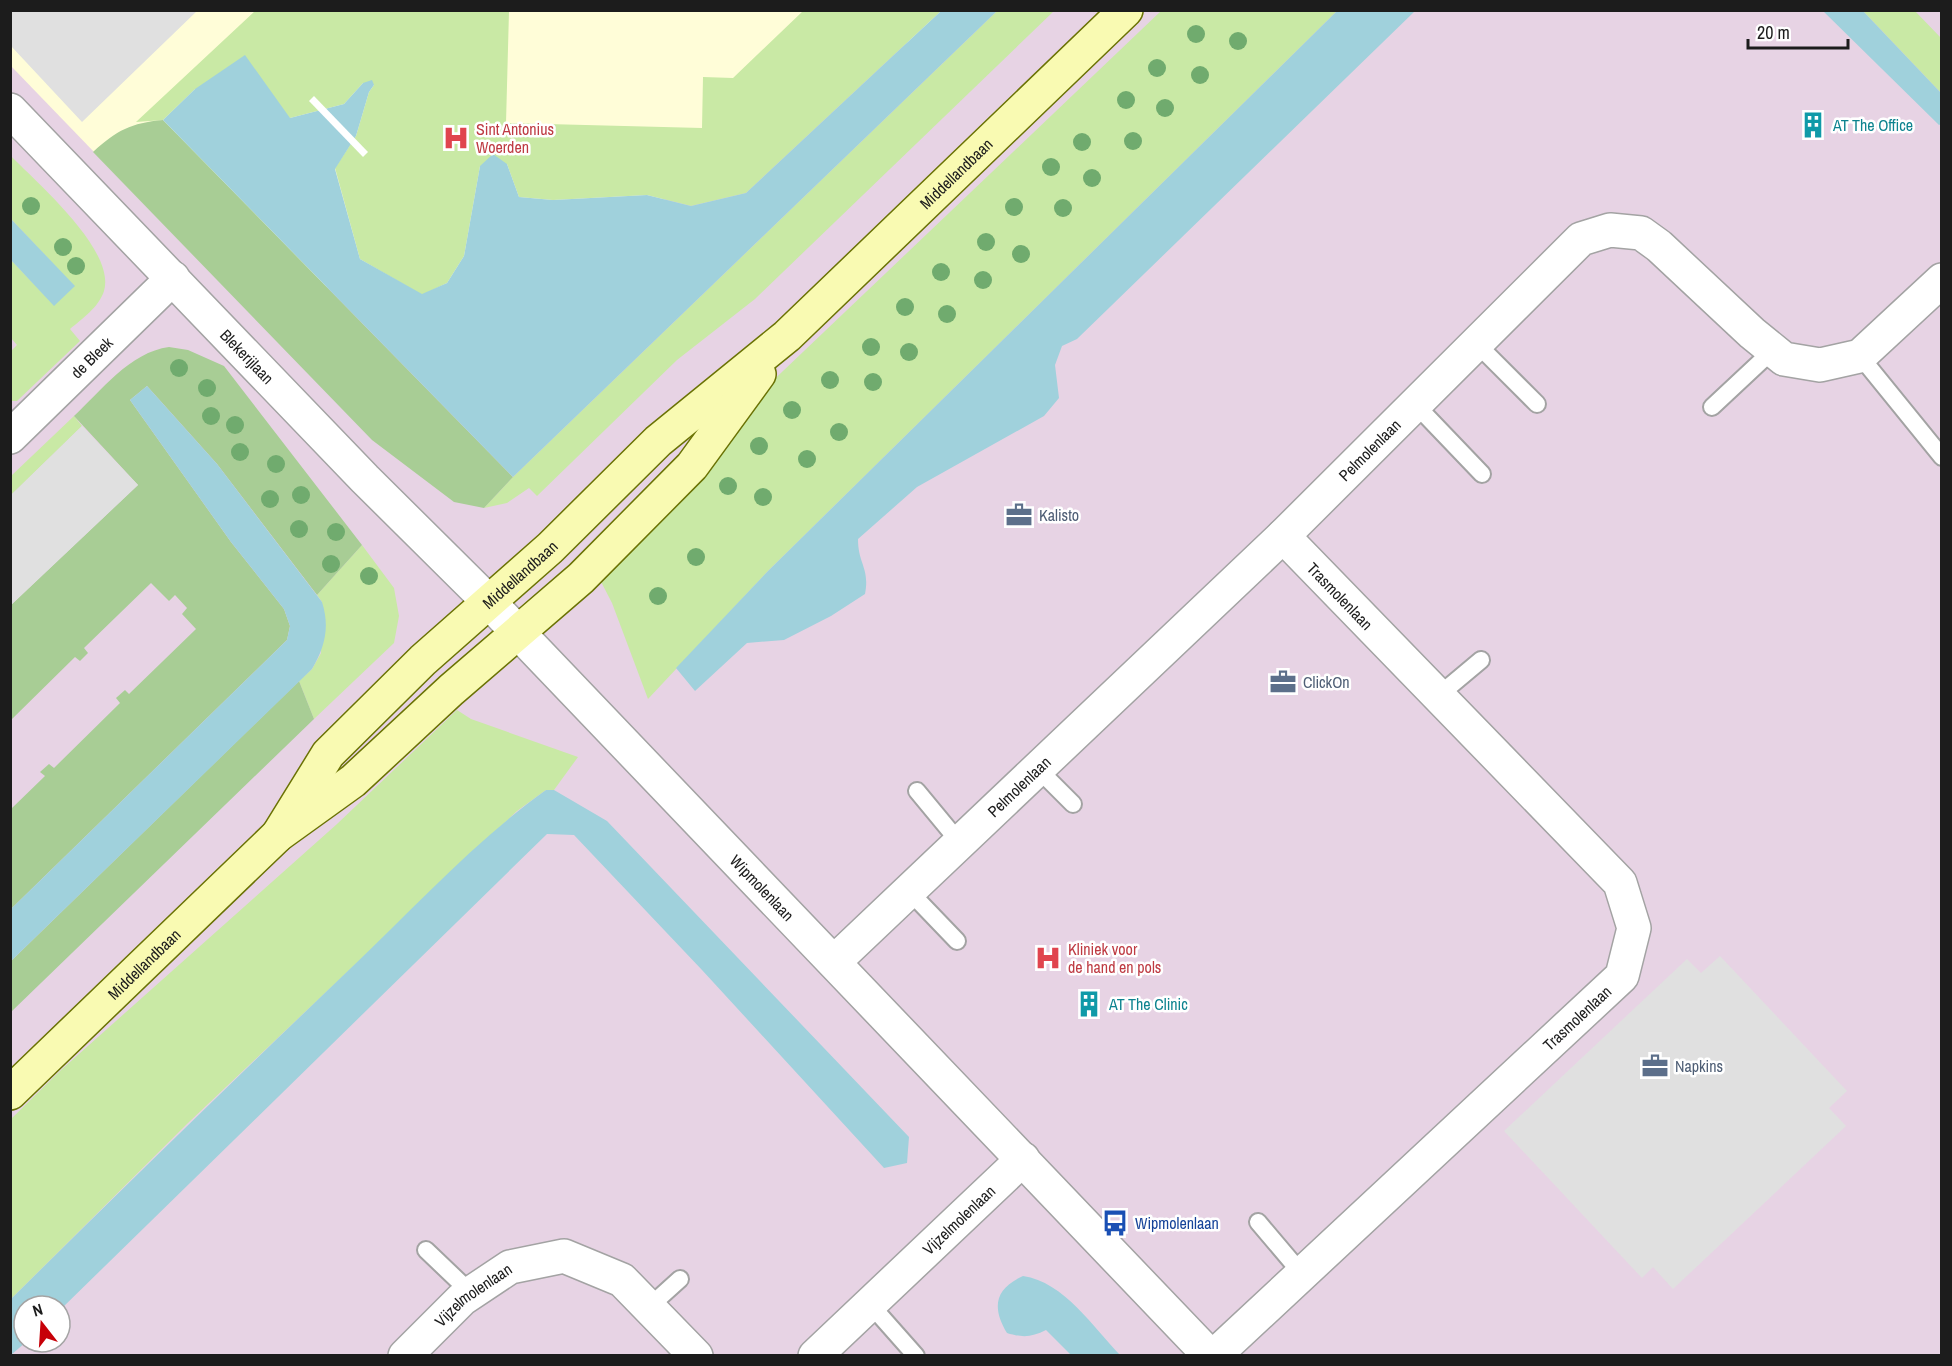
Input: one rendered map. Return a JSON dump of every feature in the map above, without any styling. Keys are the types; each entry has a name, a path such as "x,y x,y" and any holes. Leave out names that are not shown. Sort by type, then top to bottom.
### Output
{"main road":[{"name":"Middellandbaan","path":"278,835 327,754 423,660 550,548 658,441 787,336 1126,10"},
{"name":"Middellandbaan","path":"10,1093 278,835 353,781 581,578 692,465 787,336"}],"street":[{"name":"Blekerijlaan","path":"10,110 365,479 488,601"},
{"name":"Pelmolenlaan","path":"834,962 1282,536 1581,239 1610,230 1641,233 1659,246 1784,359 1820,365 1860,356"},
{"name":"de Bleek","path":"10,437 173,278"},
{"path":"1860,356 1941,280"},
{"name":"Trasmolenlaan","path":"1212,1356 1622,976 1634,928 1620,883 1282,536"},
{"name":"Wipmolenlaan","path":"488,601 1212,1356"},
{"name":"Vijzelmolenlaan","path":"815,1356 1023,1159"},
{"name":"Vijzelmolenlaan","path":"405,1355 471,1293 510,1267 564,1256 622,1280 696,1356"}],"lane":[{"path":"1476,343 1537,404"},
{"path":"1712,407 1773,350"},
{"path":"1860,356 1941,457"},
{"path":"1415,404 1482,474"},
{"path":"1438,696 1481,660"},
{"path":"1038,769 1073,804"},
{"path":"917,791 960,843"},
{"path":"909,891 957,940"},
{"path":"1258,1222 1302,1274"},
{"path":"426,1250 471,1293"},
{"path":"649,1308 680,1279"},
{"path":"870,1304 916,1356"}],"shaded area":[{"path":"11,10 197,11 82,122 11,46"},
{"path":"10,11 1941,11 1941,1355 11,1355"},
{"name":"Sint Antonius Woerden","path":"11,11 957,11 448,339 151,211 11,66"},
{"path":"82,426 138,485 11,605 11,495"},
{"path":"1720,956 1847,1091 1829,1108 1846,1126 1673,1289 1653,1267 1642,1278 1504,1131 1687,959 1701,973"}],"green space":[{"path":"255,11 509,11 506,123 702,128 703,77 733,78 803,11 941,11 746,193 691,206 647,195 553,200 519,197 507,164 480,166 464,256 447,283 422,295 360,259 335,168 356,136 369,92 374,85 363,83 344,104 290,118 195,89 163,120 136,122"},
{"path":"997,11 1054,11 755,299 677,360 537,496 529,488 507,503 484,508 513,477"},
{"path":"1161,11 1337,11 768,571 648,699 612,603 597,574 760,393"},
{"path":"1863,11 1915,11 1941,38 1941,93"},
{"path":"163,120 513,477 484,508 454,502 372,440 93,152 125,129 142,123"},
{"path":"10,155 72,218 98,256 105,275 102,297 90,312 70,329 80,341 17,401 10,401 11,351 17,345 11,338 11,260 54,305 74,286 11,219"},
{"path":"169,347 188,350 224,366 362,545 317,595 217,464 147,386 130,400 231,542 284,609 290,626 287,640 11,909 11,809 45,776 40,772 49,764 54,768 120,703 116,698 125,690 129,694 196,629 182,614 187,608 175,595 169,601 151,583 84,648 88,653 80,661 75,657 11,720 11,605 138,485 74,416 129,364 155,350"},
{"path":"74,416 82,426 11,495 11,476"},
{"path":"362,545 394,588 399,616 394,643 314,719 299,681 312,669 321,653 322,602 317,595"},
{"path":"299,681 314,719 11,1012 11,961"},
{"path":"457,710 471,719 578,757 554,790 546,790 517,811 188,1123 16,1294 12,1294 11,1299 11,1119 61,1070 337,824"}],"water":[{"path":"941,11 997,11 513,477 163,120 195,89 245,55 290,118 344,104 363,83 372,80 374,85 369,92 356,136 335,169 360,259 422,294 447,283 464,256 480,166 493,154 507,164 519,197 553,200 647,195 691,206 746,193"},
{"path":"1337,11 1415,11 1077,339 1062,346 1055,365 1059,398 1044,416 917,487 858,539 866,578 865,594 831,616 784,640 747,643 695,691 676,668 768,571"},
{"path":"1823,11 1863,11 1941,93 1941,124 1939,125"},
{"path":"11,219 75,286 54,306 11,260"},
{"path":"147,386 217,464 322,602 326,620 325,637 312,669 11,961 11,909 287,640 290,626 284,609 231,542 130,400"},
{"path":"546,790 554,790 607,821 909,1137 907,1163 884,1168 574,835 547,834 72,1298 72,1294 16,1294 446,875"},
{"path":"1023,1276 1038,1280 1065,1296 1120,1355 1071,1355 1046,1330 1027,1336 1007,1333 999,1315 999,1300 1006,1287"},
{"path":"12,1298 11,1355 11,1299"}],"pier":[{"path":"314,96 368,152 363,157 309,101"}],"place":[{"name":"AT The Office","path":"1813,125"},
{"name":"Sint Antonius Woerden","path":"456,138"},
{"name":"Kalisto","path":"1019,515"},
{"name":"ClickOn","path":"1283,682"},
{"name":"Kliniek voor de hand en pols","path":"1048,958"},
{"name":"AT The Clinic","path":"1089,1004"},
{"name":"Napkins","path":"1655,1066"},
{"name":"Wipmolenlaan","path":"1115,1223"}]}
